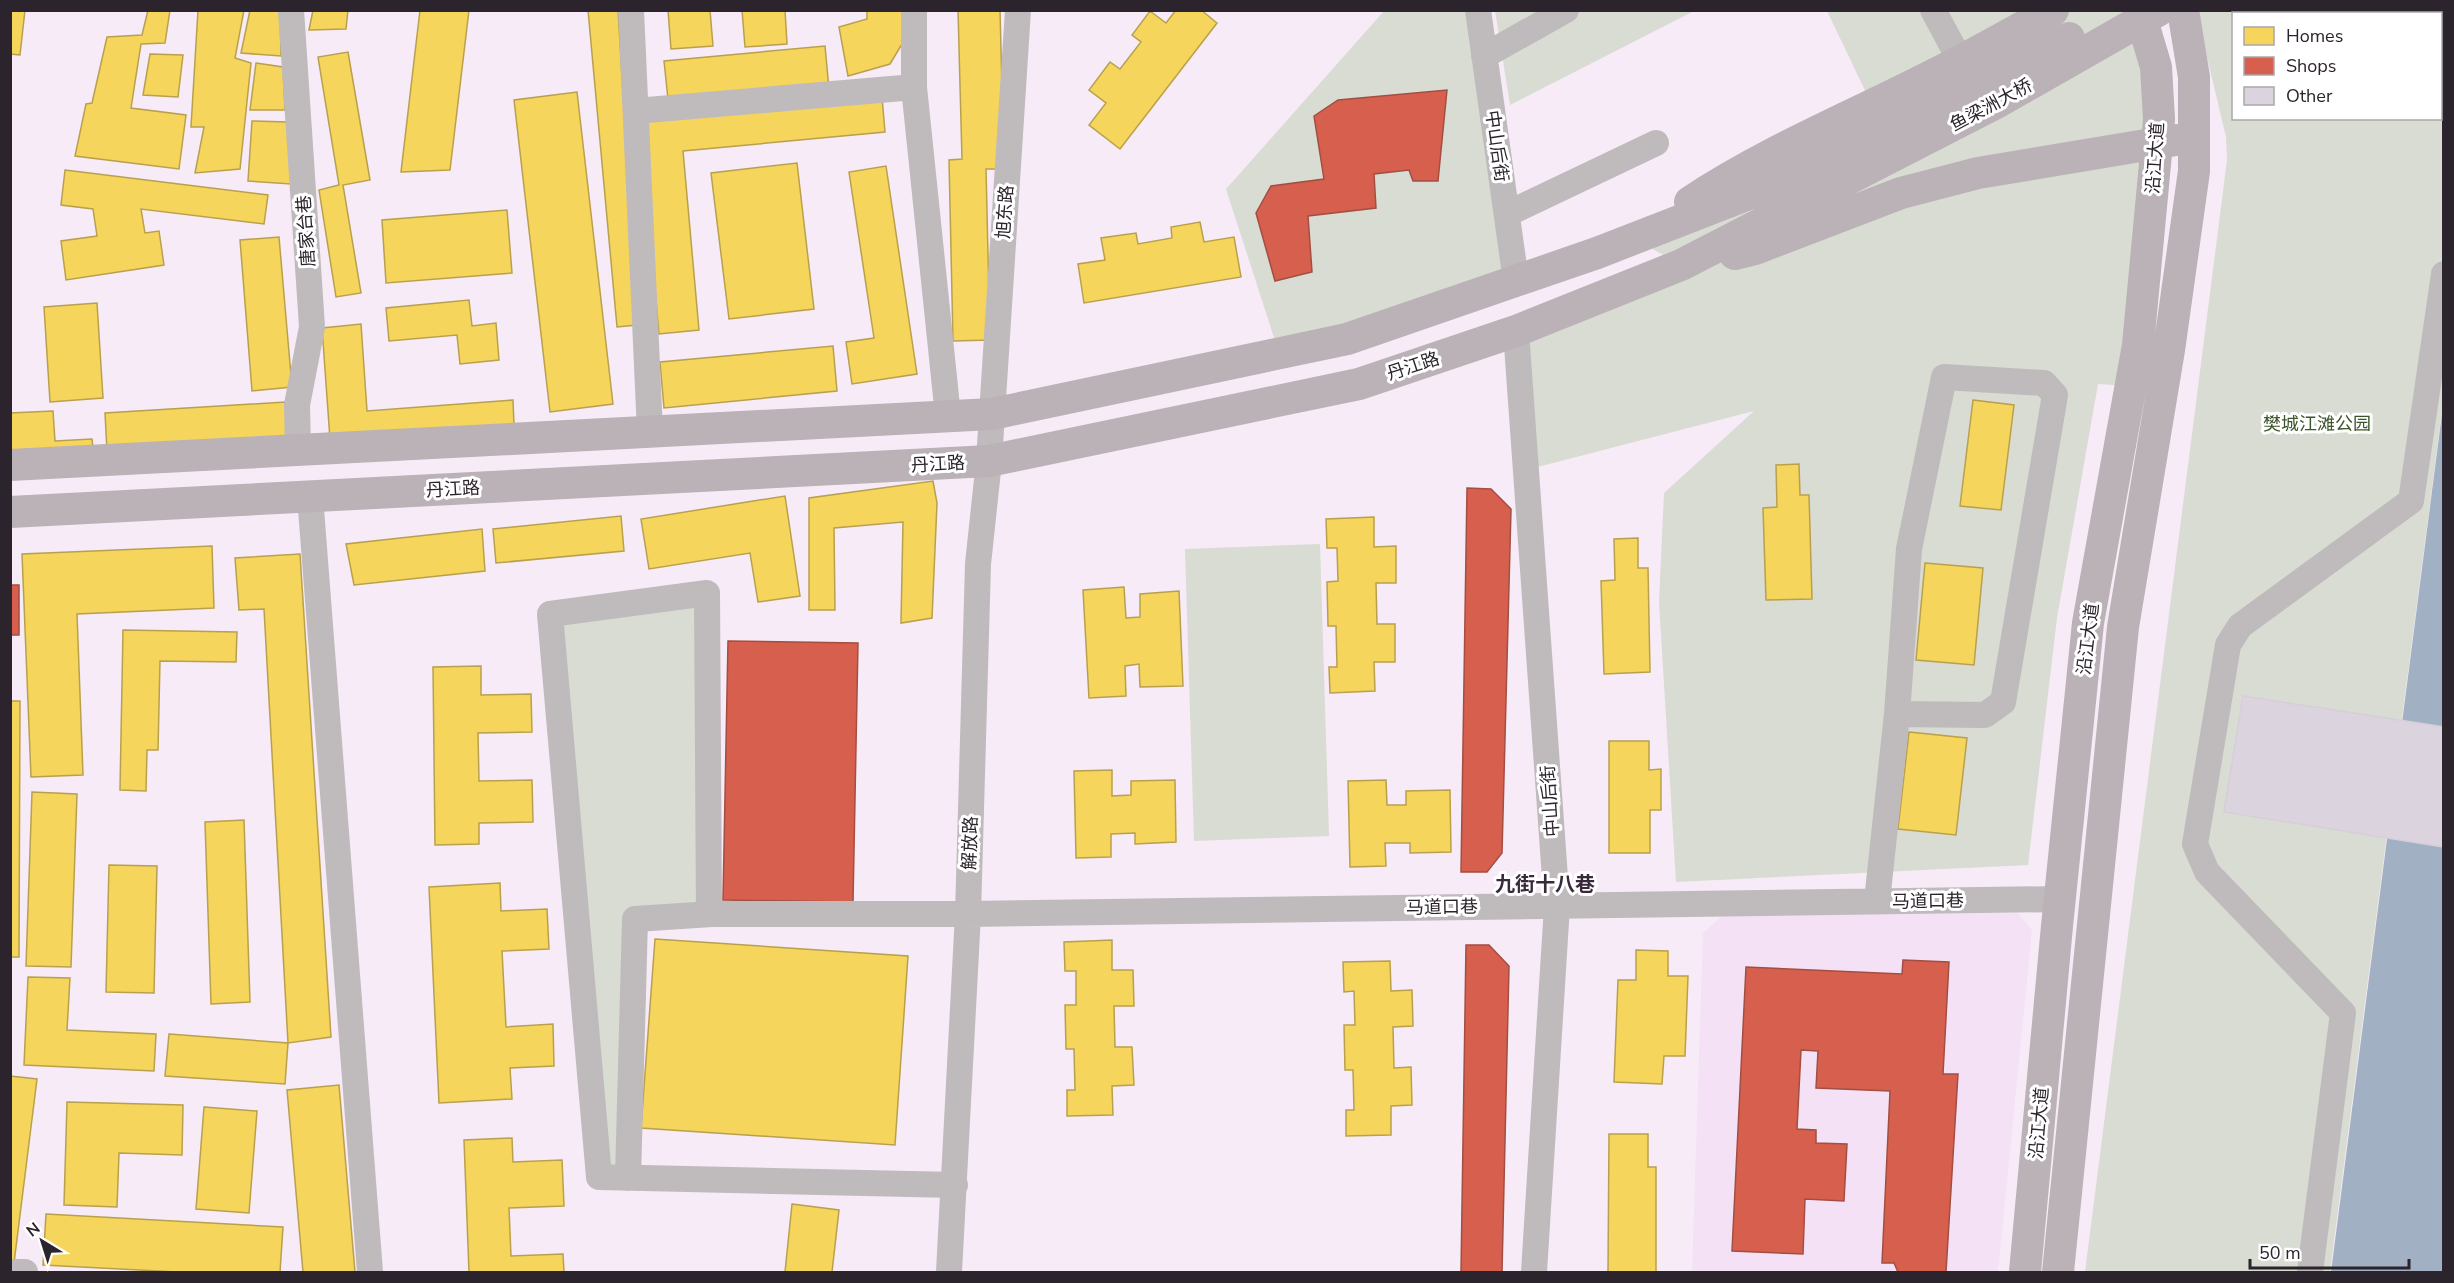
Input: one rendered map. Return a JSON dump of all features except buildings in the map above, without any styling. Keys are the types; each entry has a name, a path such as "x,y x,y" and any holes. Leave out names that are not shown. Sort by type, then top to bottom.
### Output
{"main road":[{"path":"1634,238 1720,182 1778,150 1960,60 2053,10"},
{"name":"鱼梁洲大桥","path":"1812,183 1985,82 2120,10"},
{"name":"沿江大道","path":"2025,1272 2088,623 2138,345 2157,143 2159,119 2156,67 2139,10"},
{"name":"鱼梁洲大桥","path":"1812,183 1996,104 2159,10"},
{"name":"沿江大道","path":"2058,1272 2123,627 2169,350 2194,171 2194,77 2183,10"},
{"path":"1681,265 1755,249 1901,193 1978,173 2194,138"},
{"path":"10,465 992,414 1347,339 1634,238 1812,183"},
{"name":"丹江路","path":"10,512 989,461 1359,384 1516,331 1681,265 1812,183"}],"street":[{"name":"唐家台巷","path":"291,10 312,327 297,405 298,450"},
{"path":"631,10 650,432"},
{"path":"914,10 914,87 948,416"},
{"name":"旭东路","path":"992,414 1018,10"},
{"name":"中山后街","path":"1478,10 1516,281"},
{"path":"1484,56 1566,10"},
{"path":"1933,10 1960,60"},
{"path":"636,111 914,87"},
{"path":"1507,214 1656,143"},
{"path":"2310,1272 2343,1012 2207,872 2195,844 2228,645 2240,626 2411,501 2444,274"},
{"name":"中山后街","path":"1516,331 1557,906 1534,1272"},
{"path":"1877,901 1897,714 1909,549 1944,377 2044,383 2055,395 2003,702 1985,715 1897,714"},
{"name":"解放路","path":"949,1272 968,914 978,564 992,414"},
{"path":"310,496 370,1272"},
{"path":"712,914 709,914 707,593 550,614 599,1177 955,1185"},
{"name":"马道口巷","path":"628,1178 635,919 712,914 968,914 2060,899"},
{"path":"10,1272 25,1272"}],"shaded area":[{"path":"2018,913 2032,930 1998,1272 1692,1272 1703,933 1724,914"}],"green space":[{"path":"1495,10 1694,11 1510,105"},
{"path":"1384,11 1478,11 1516,281 1279,353 1226,189"},
{"path":"1827,11 2139,11 2156,67 2131,386 2098,384 2057,618 2028,865 1676,882 1659,602 1664,493 1754,411 1526,470 1516,331 1680,264 1634,239 1872,105"},
{"name":"樊城江滩公园","path":"2196,11 2443,11 2443,403 2330,1272 2085,1272 2227,160 2226,137"},
{"path":"1320,544 1329,836 1194,841 1185,549"},
{"path":"707,593 709,914 635,920 628,1178 599,1177 550,614"}],"water":[{"path":"2443,406 2443,1272 2331,1272"}],"district":[{"name":"九街十八巷","path":"1545,884"}]}
